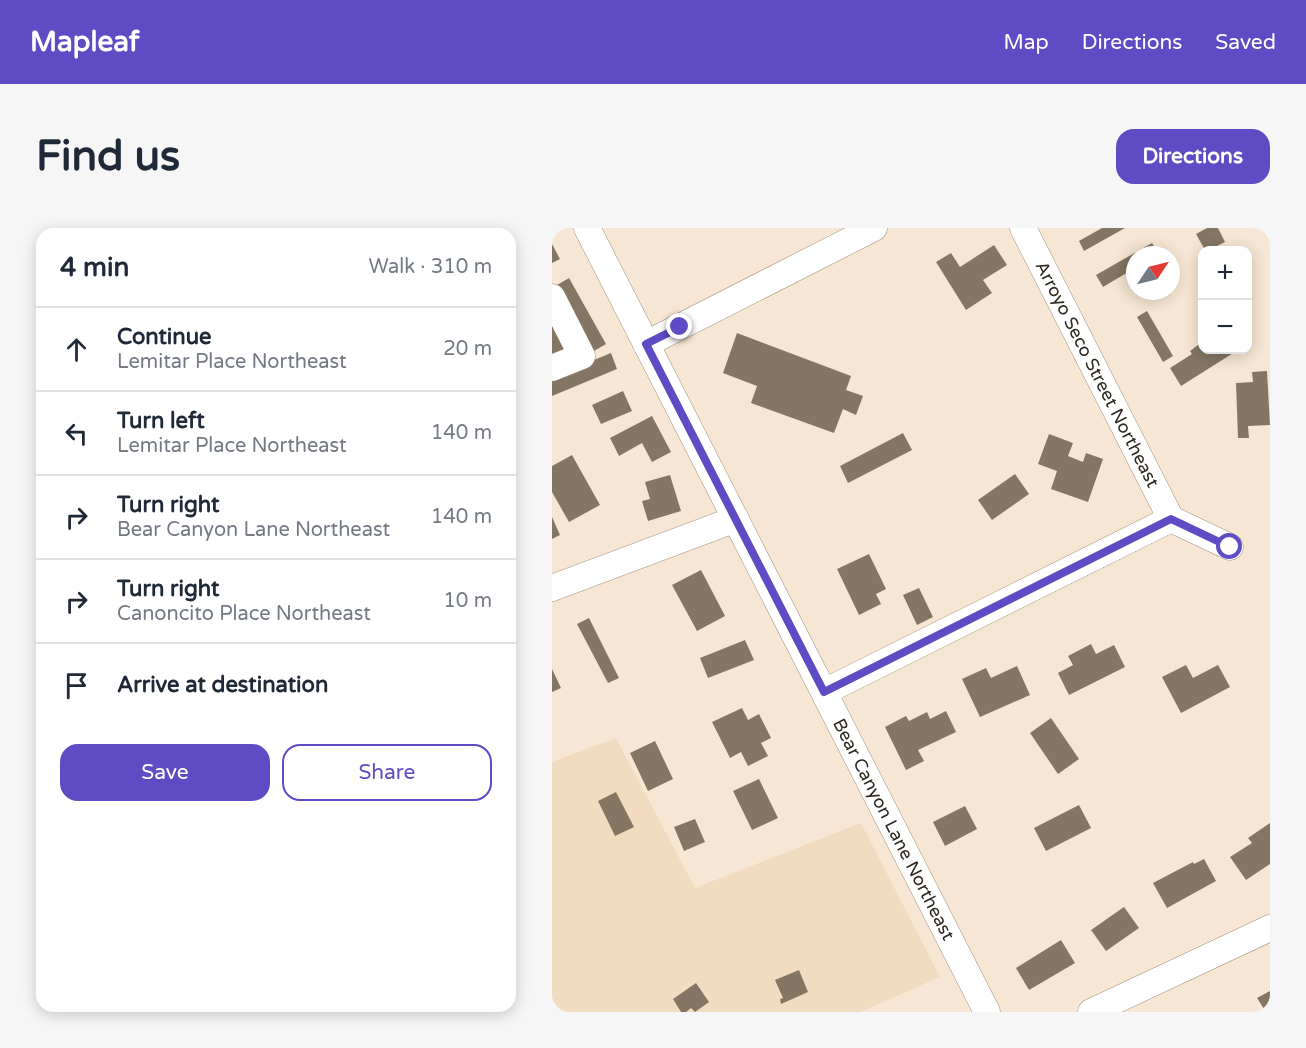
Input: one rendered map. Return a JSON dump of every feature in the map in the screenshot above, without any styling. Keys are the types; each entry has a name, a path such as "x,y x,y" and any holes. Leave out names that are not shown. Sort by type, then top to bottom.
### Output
{"street":[{"name":"Bear Canyon Lane Northeast","path":"587,228 987,1012"},
{"path":"646,344 874,228"},
{"name":"Arroyo Seco Street Northeast","path":"1023,228 1171,519"},
{"path":"552,368 582,356 555,308"},
{"path":"552,588 736,519"},
{"path":"824,692 1171,519 1230,547"},
{"path":"1091,1012 1270,928"}],"shaded area":[{"path":"616,738 695,888 861,823 940,977 860,1012 552,1012 552,762"}],"building":[{"path":"1102,228 1125,228 1084,251 1079,241"},
{"path":"1207,228 1218,228 1225,242 1217,246 1203,246 1196,234"},
{"path":"552,244 560,259 552,263"},
{"path":"994,245 1007,265 983,280 992,293 966,310 936,262 951,253 960,267"},
{"path":"1126,258 1126,273 1103,287 1096,275"},
{"path":"569,278 606,344 594,351 557,285"},
{"path":"1147,311 1173,356 1163,362 1137,317"},
{"path":"552,320 566,352 552,359"},
{"path":"737,333 851,376 846,390 863,396 856,415 843,409 834,433 751,403 757,386 723,373"},
{"path":"1198,345 1198,354 1232,354 1181,386 1170,368 1192,354 1190,351"},
{"path":"611,353 617,369 552,396 552,377"},
{"path":"1267,371 1270,425 1248,426 1249,438 1238,438 1236,383 1253,382 1252,372"},
{"path":"623,391 632,411 601,424 592,405"},
{"path":"652,416 671,452 652,462 642,443 619,456 610,438"},
{"path":"903,433 912,450 848,483 840,466"},
{"path":"1049,434 1073,443 1068,456 1083,462 1086,453 1103,459 1088,502 1051,489 1057,471 1038,464"},
{"path":"572,455 600,505 569,522 552,492 552,466"},
{"path":"1015,474 1029,494 992,520 978,500"},
{"path":"670,475 681,511 648,521 642,501 650,499 645,482"},
{"path":"552,517 560,535 552,539"},
{"path":"869,554 886,589 876,594 881,604 859,615 837,569"},
{"path":"701,570 725,616 697,631 672,585"},
{"path":"919,588 933,617 917,625 903,595"},
{"path":"589,618 619,678 608,683 577,624"},
{"path":"745,640 754,660 708,678 700,658"},
{"path":"1091,644 1096,654 1114,645 1125,667 1069,695 1058,673 1073,665 1068,656"},
{"path":"1186,665 1193,678 1218,665 1230,687 1181,713 1162,677"},
{"path":"1017,666 1030,695 980,717 962,679 986,668 991,678"},
{"path":"552,669 561,688 552,692"},
{"path":"742,708 748,720 759,714 771,738 761,743 768,756 748,766 741,752 730,758 712,722"},
{"path":"946,711 956,732 918,750 924,761 906,770 885,727 906,716 909,721 927,712 930,719"},
{"path":"1051,718 1079,759 1058,774 1030,733"},
{"path":"655,741 673,779 648,791 630,753"},
{"path":"759,779 778,818 752,830 733,791"},
{"path":"616,792 634,827 615,836 598,801"},
{"path":"1079,805 1091,828 1046,851 1034,828"},
{"path":"965,806 977,829 945,846 933,822"},
{"path":"695,819 705,842 684,851 674,827"},
{"path":"1270,823 1270,864 1246,880 1230,857 1252,843 1248,838"},
{"path":"1204,859 1216,881 1167,908 1153,883 1193,862 1194,864"},
{"path":"1124,907 1139,928 1106,951 1091,930"},
{"path":"1061,940 1075,963 1029,990 1016,968"},
{"path":"799,970 808,992 781,1004 780,999 783,998 775,980"},
{"path":"696,983 709,1002 695,1012 691,1008 686,1012 681,1012 673,999"},
{"path":"1270,991 1270,1007 1265,1010 1267,1012 1258,1012 1264,1009 1257,998"}],"route":[{"path":"680,327 646,344 824,692 1171,519 1230,547"}]}
